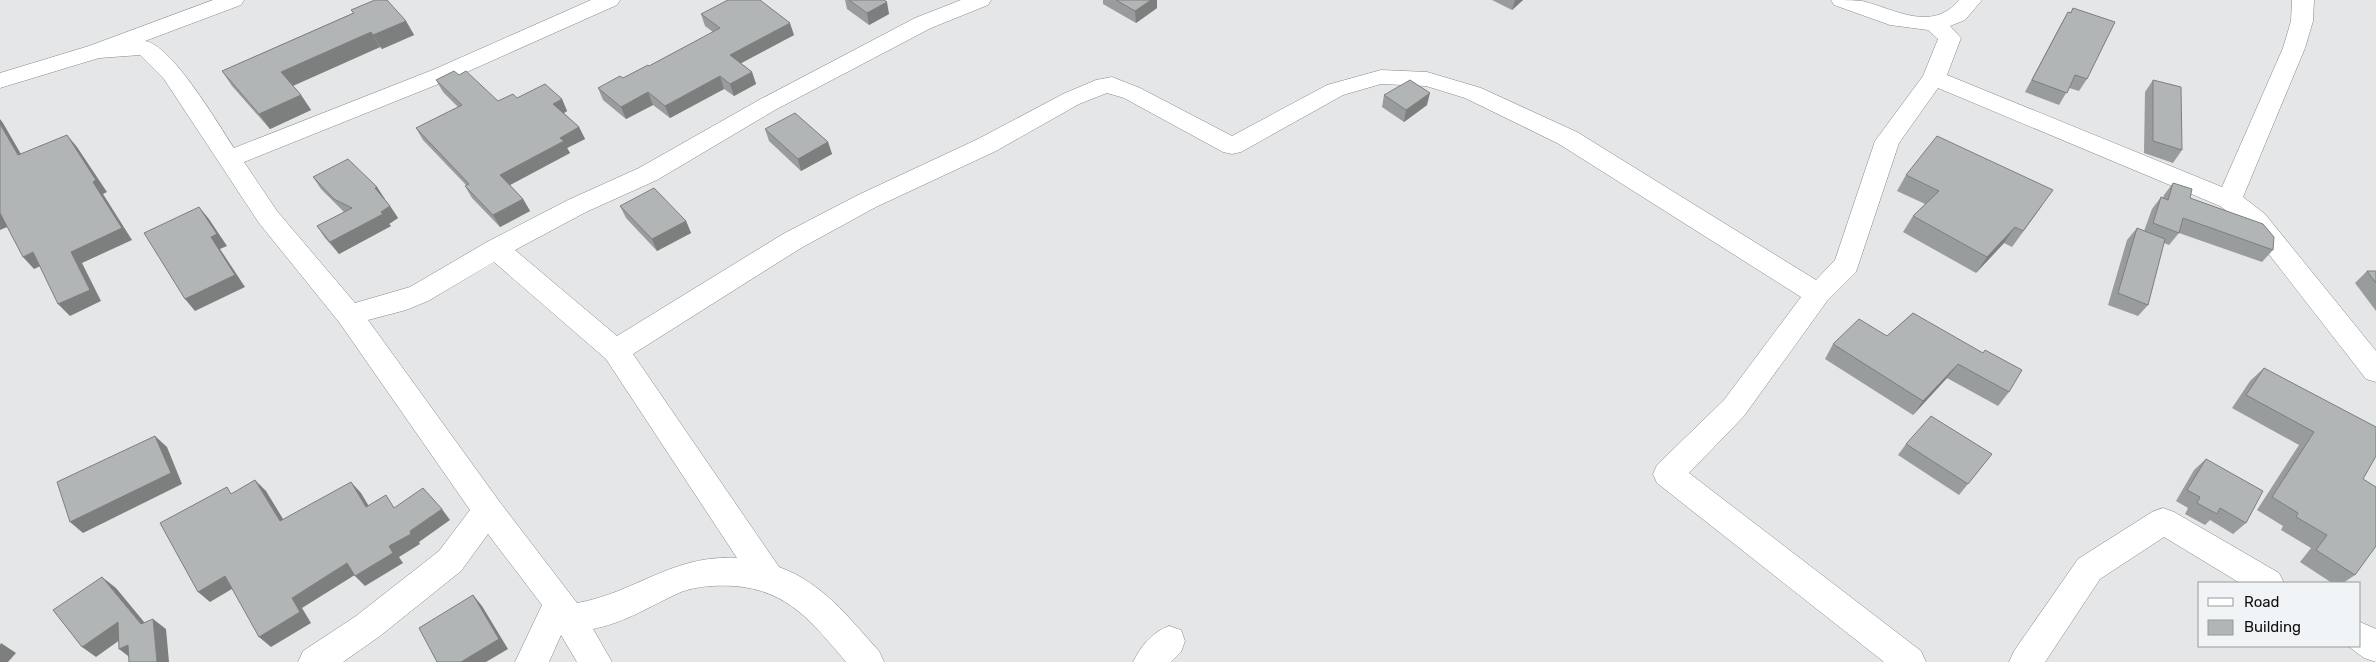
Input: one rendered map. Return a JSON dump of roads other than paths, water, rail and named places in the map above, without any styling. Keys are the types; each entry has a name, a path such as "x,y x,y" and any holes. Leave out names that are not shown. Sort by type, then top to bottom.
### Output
{"street":[{"path":"0,81 97,51 149,38 234,0"},
{"path":"229,158 255,150 443,74 609,0"},
{"path":"349,315 396,303 419,294 496,249 577,206 648,174 767,105 923,23 980,0"},
{"path":"1842,0 1887,17 1934,24 1956,16 1971,0"},
{"path":"2229,200 2294,48 2302,21 2303,0"},
{"path":"1909,662 1668,474 1734,408 1818,294 1847,265 1888,141 1934,78 1950,38 1934,24"},
{"path":"149,38 268,217 349,315 488,510 565,611 595,662"},
{"path":"616,352 792,241 867,201 987,145 1071,99 1104,85 1112,85 1132,93 1232,146 1335,90 1382,77 1427,79 1473,94 1568,138 1818,294"},
{"path":"1934,78 2229,200 2256,220 2376,371"},
{"path":"496,249 616,352 768,578"},
{"path":"315,662 368,626 450,561 488,510"},
{"path":"2026,662 2089,569 2163,521 2266,582"},
{"path":"565,611 609,610 684,577 714,571 740,572 768,578 798,590 818,608 867,662"},
{"path":"532,662 565,611"},
{"path":"2361,638 2376,647"}]}
